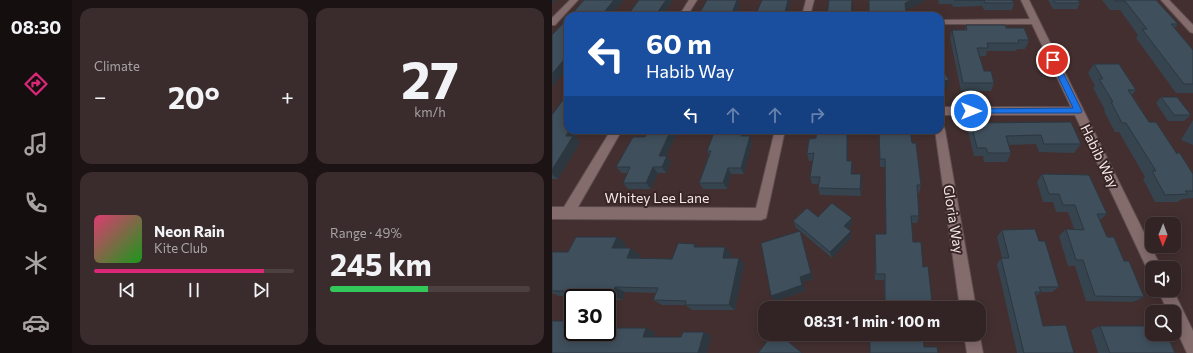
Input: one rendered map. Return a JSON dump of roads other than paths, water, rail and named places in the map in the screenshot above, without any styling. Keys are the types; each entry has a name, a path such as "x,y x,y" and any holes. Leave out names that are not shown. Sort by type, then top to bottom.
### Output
{"street":[{"path":"552,23 574,0"},
{"path":"686,12 693,0"},
{"path":"807,12 810,0"},
{"name":"Habib Way","path":"1025,0 1151,261"},
{"path":"1165,0 1193,30"},
{"path":"944,22 1035,21"},
{"path":"944,112 1078,111"},
{"path":"568,213 615,134"},
{"name":"Whitey Lee Lane","path":"552,213 761,214 779,134"},
{"name":"Gloria Way","path":"941,134 967,301"},
{"path":"1168,297 1193,348"},
{"path":"973,341 975,353"}]}
